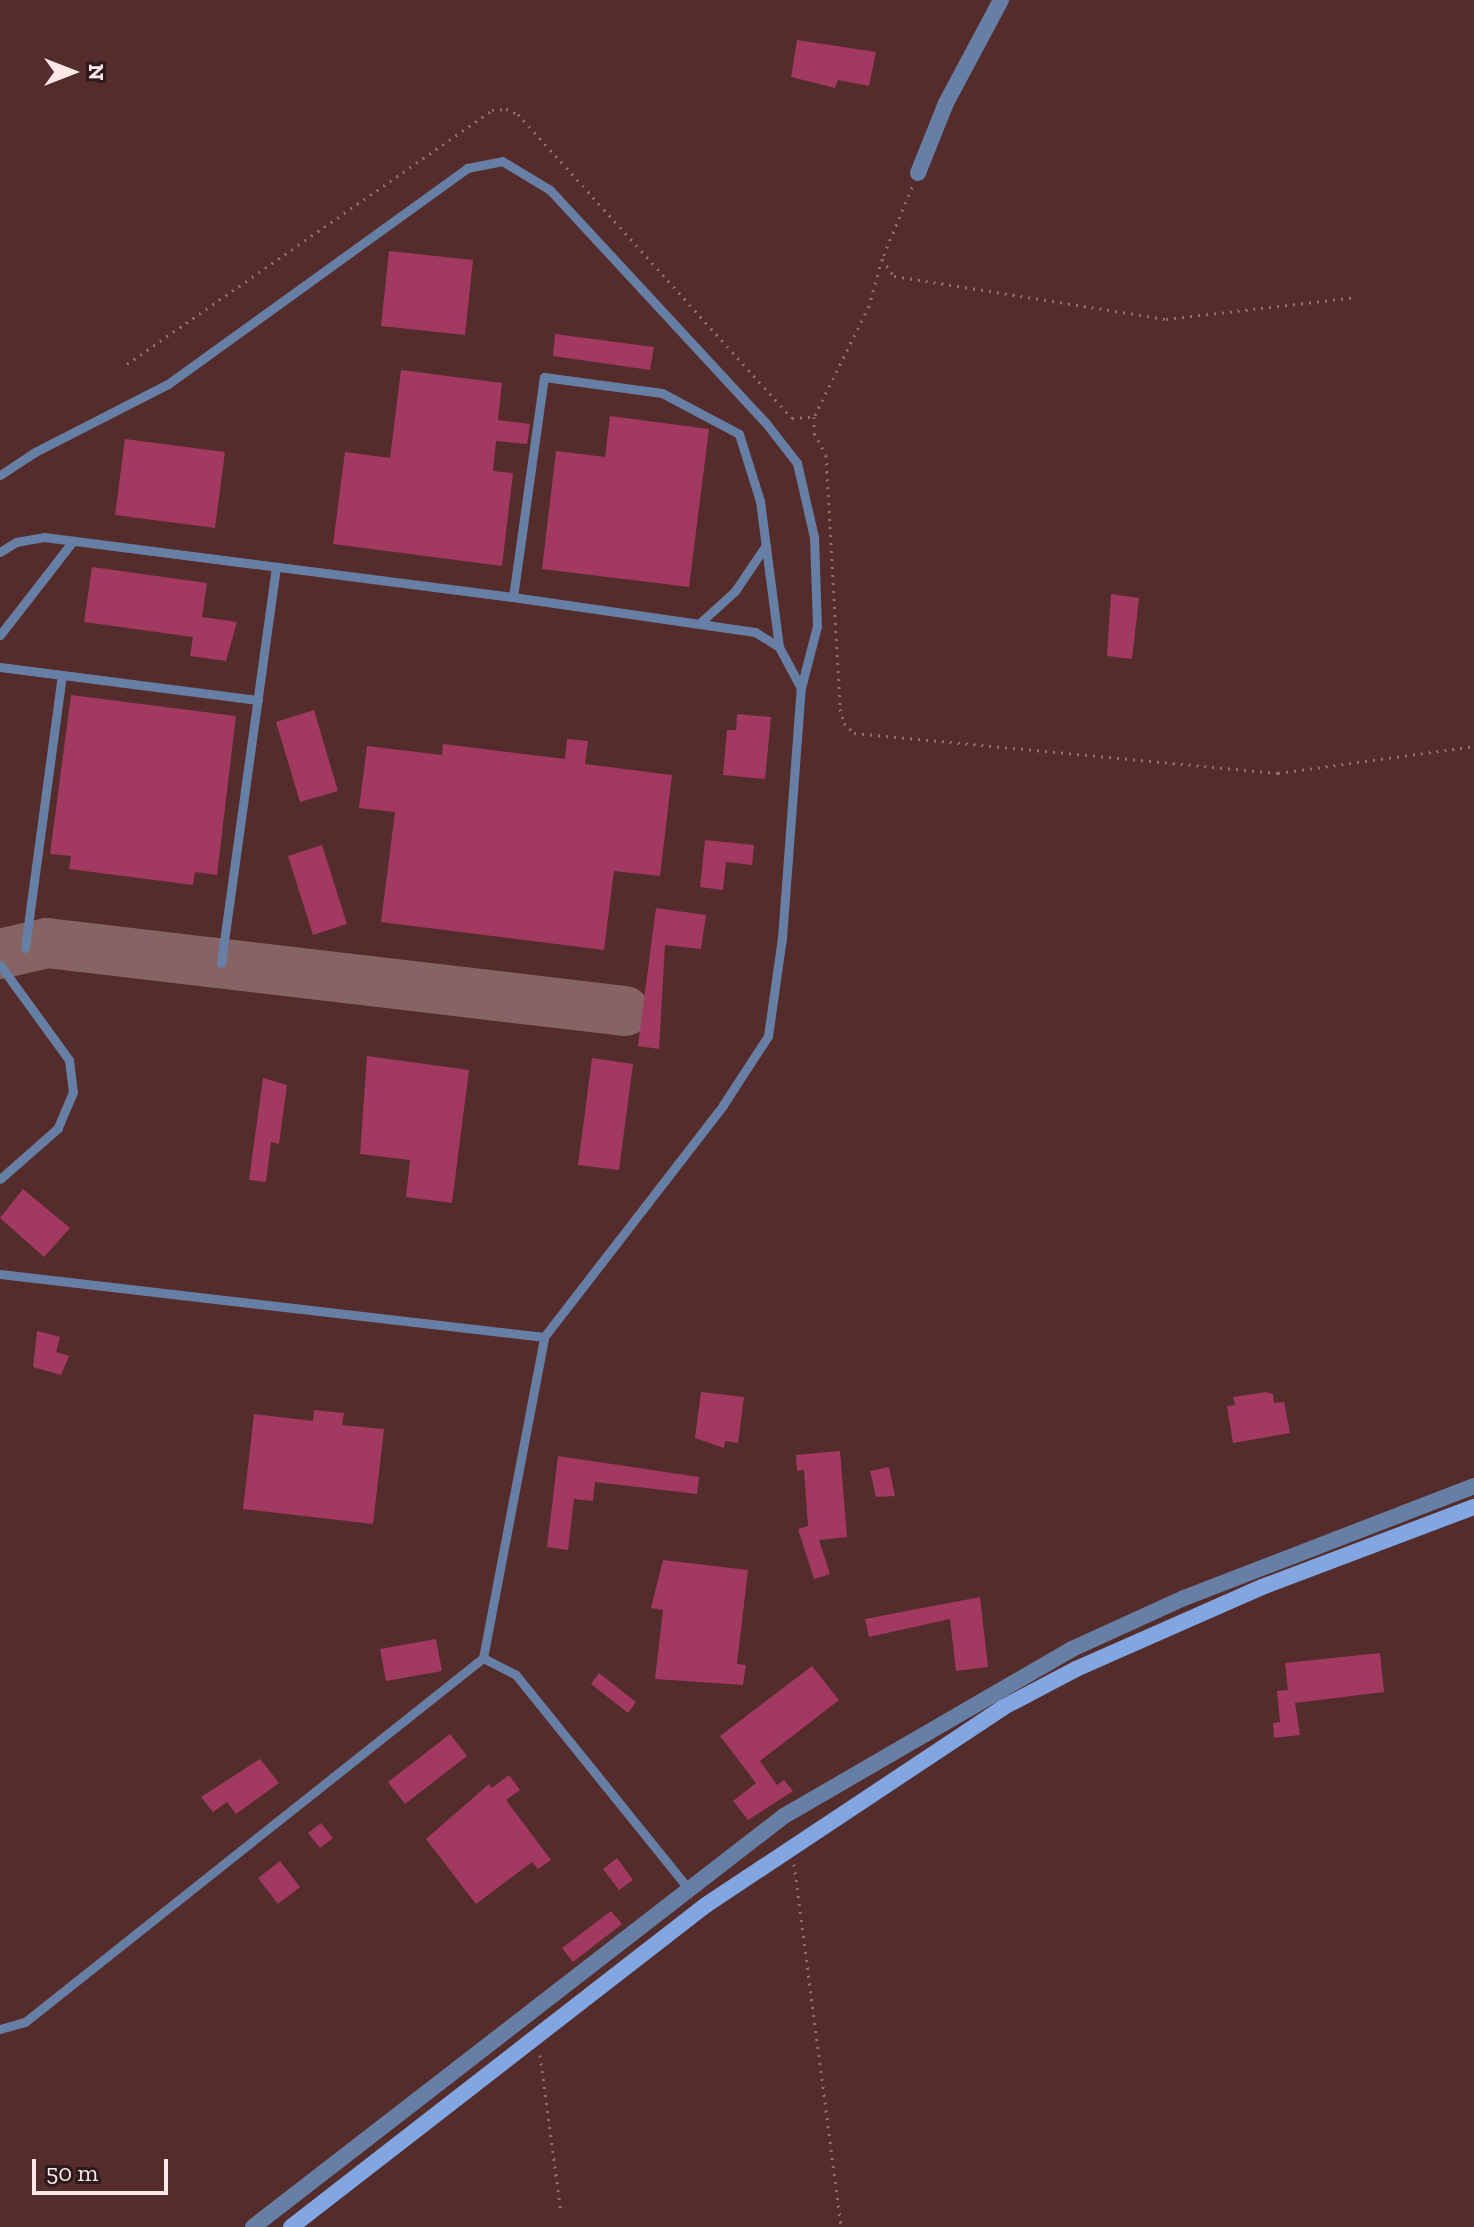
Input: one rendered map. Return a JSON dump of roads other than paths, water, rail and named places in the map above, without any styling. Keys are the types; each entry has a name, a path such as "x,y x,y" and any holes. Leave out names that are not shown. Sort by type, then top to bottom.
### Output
{"main road":[{"path":"291,2227 790,1845 964,1731 1076,1669 1262,1587 1474,1507"}],"street":[{"path":"918,173 946,103 1001,0"},
{"path":"253,2227 784,1816 1072,1649 1184,1598 1474,1486"}],"lane":[{"path":"0,475 35,452 168,384 467,168 502,161 550,190 797,463 814,537 817,626 801,688 782,938 768,1036 723,1105 544,1337 483,1658 25,2022 0,2029"},
{"path":"513,597 544,377 662,393 739,434 760,501 779,647 801,688"},
{"path":"0,552 16,542 44,537 702,621 755,632 779,647"},
{"path":"0,635 73,541"},
{"path":"702,621 735,591 766,545"},
{"path":"221,963 276,567"},
{"path":"0,667 258,700"},
{"path":"25,948 62,676"},
{"path":"0,965 69,1060 73,1092 58,1128 0,1179"},
{"path":"0,1274 544,1337"},
{"path":"483,1658 516,1675 688,1888"}]}
